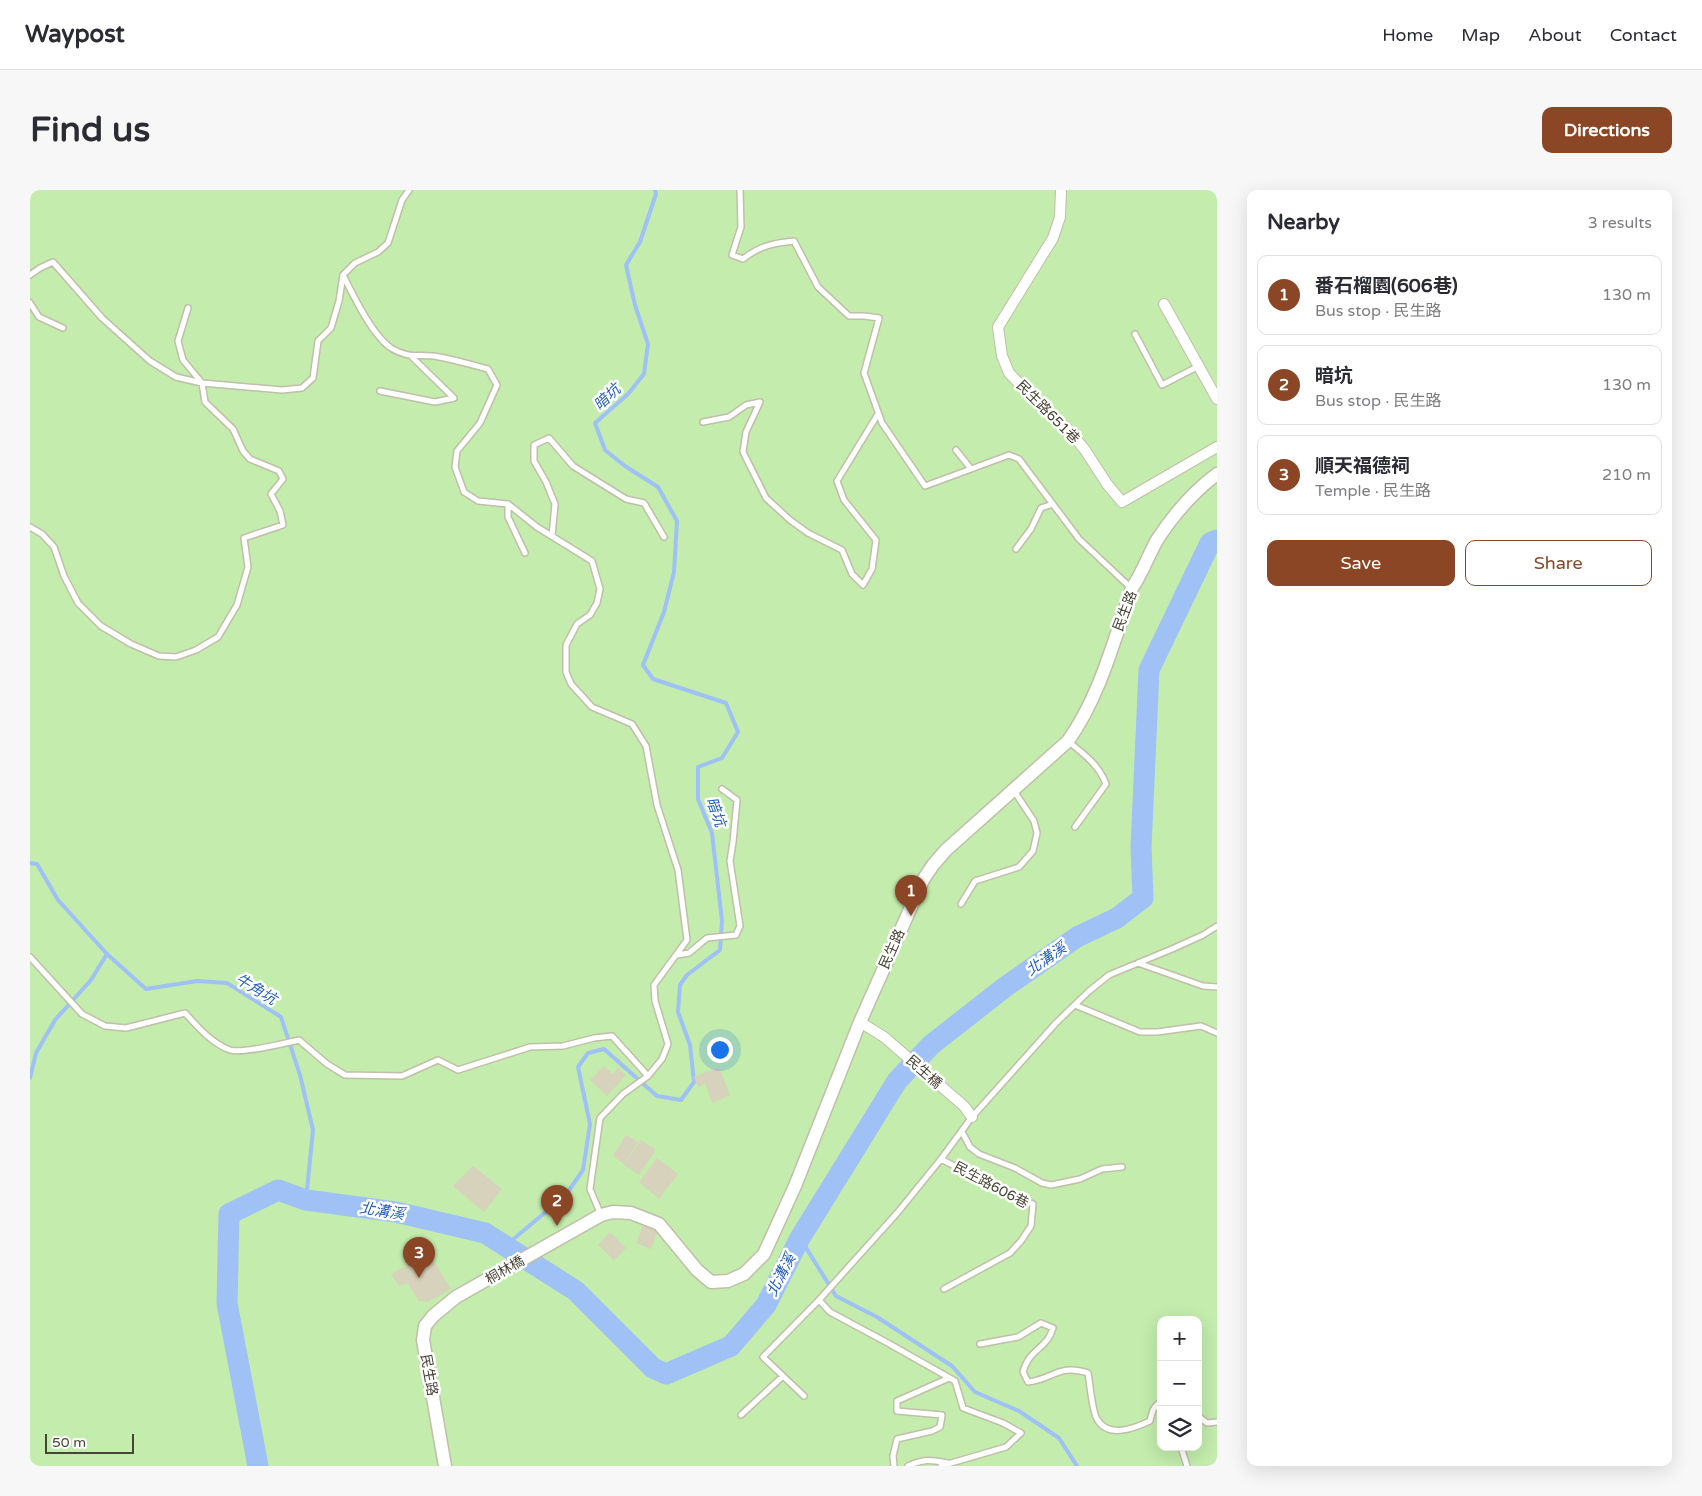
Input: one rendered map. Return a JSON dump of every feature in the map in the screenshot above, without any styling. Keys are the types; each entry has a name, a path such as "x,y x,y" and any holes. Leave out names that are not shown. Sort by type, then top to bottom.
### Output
{"street":[{"name":"民生路651巷","path":"1061,190 1060,217 1053,238 998,326 1002,356 1009,373 1079,442 1107,484 1122,502 1217,446"},
{"path":"1164,304 1217,399"},
{"name":"民生路","path":"553,1242 601,1215 613,1212 631,1213 659,1224 697,1270 711,1282 728,1281 744,1274 764,1254 795,1186 860,1022 923,880 946,850 1068,741 1081,723 1098,686 1132,588 1158,539 1191,498 1217,474"},
{"name":"民生橋","path":"860,1022 884,1037 964,1106 972,1117"},
{"name":"桐林橋","path":"456,1297 553,1242"},
{"name":"民生路","path":"445,1466 422,1340 425,1326 433,1316 456,1297"}],"lane":[{"path":"30,275 53,262 102,318 150,361 176,377 202,383 257,389 282,390 302,388 313,378 318,341 332,328 339,302 343,275 355,263 378,252 388,243 402,200 409,190"},
{"path":"740,190 741,227 732,254 743,259 754,250 774,243 794,241 818,287 849,316 879,318 864,373 882,423 925,486 1009,456 1019,459 1080,539 1132,588"},
{"path":"343,275 357,303 381,338 392,348 412,356 437,356 488,369 497,385 480,423 458,451 455,467 464,492 478,501 508,504 537,527 592,560 600,589 597,603 590,615 577,624 566,644 566,672 571,684 592,707 632,724 646,746 657,805 678,870 688,940 654,985 655,1001 668,1044 662,1060 648,1076 623,1094 600,1118 590,1189 601,1215"},
{"path":"30,303 40,316 63,328"},
{"path":"30,527 42,534 54,547 64,576 78,604 101,626 131,644 159,656 176,657 196,650 218,637 238,605 248,567 244,538 283,525 280,511 271,494 283,479 280,472 250,459 243,451 234,429 205,402 202,383 183,360 178,341 188,308"},
{"path":"1135,334 1162,385 1199,366"},
{"path":"380,391 435,402 454,398 412,356"},
{"path":"703,422 729,417 746,405 760,402 746,432 743,452 766,498 790,520 808,533 842,550 852,574 863,585 872,569 876,540 844,500 837,481 878,414"},
{"path":"552,536 555,504 546,482 534,461 534,445 549,438 573,466 626,499 644,502 664,537"},
{"path":"956,450 971,469"},
{"path":"508,504 508,517 525,554"},
{"path":"1016,549 1031,529 1041,508 1053,504"},
{"path":"1068,741 1093,763 1102,774 1106,784 1075,826"},
{"path":"676,955 689,953 707,938 736,935 740,926 730,861 737,800 722,788"},
{"path":"961,904 975,881 1019,867 1033,851 1037,833 1034,821 1014,791"},
{"name":"民生路606巷","path":"783,1376 763,1357 820,1300 898,1212 972,1117 1056,1023 1109,974 1195,938 1217,926"},
{"path":"30,957 82,1014 105,1026 126,1028 185,1012 212,1040 231,1050 299,1040 327,1064 345,1075 402,1076 438,1060 458,1070 530,1047 563,1046 594,1038 612,1036 648,1076"},
{"path":"1138,962 1203,986 1217,987"},
{"path":"1075,1005 1140,1032 1157,1032 1201,1026 1217,1033"},
{"path":"962,1132 970,1147 979,1154 1015,1168 1042,1183 1051,1185 1080,1179 1102,1169 1122,1167"},
{"name":"民生路606巷","path":"941,1159 1010,1195 1033,1204 1031,1226 1022,1241 1010,1254 944,1289"},
{"path":"820,1300 830,1312 955,1381 963,1408 1003,1423 1021,1433 1006,1447 941,1466"},
{"path":"980,1344 1018,1336 1041,1323 1053,1328 1049,1338 1026,1362 1022,1372 1028,1382 1038,1381 1048,1375 1062,1371 1077,1369 1088,1373 1097,1420 1106,1429 1128,1430 1150,1421 1152,1411 1157,1404"},
{"path":"741,1415 783,1376 804,1396"},
{"path":"894,1466 893,1456 897,1439 932,1431 940,1427 942,1415 897,1412 897,1400 949,1378"},
{"path":"1202,1419 1207,1423 1217,1422"},
{"path":"1182,1451 1187,1466"},
{"path":"908,1466 928,1459 951,1463"}],"green space":[{"path":"30,190 1217,190 1217,1466 30,1466"}],"building":[{"path":"604,1066 613,1074 618,1068 626,1075 614,1089 602,1078 613,1089 607,1096 590,1080"},
{"path":"719,1067 730,1095 712,1103 705,1084 698,1087 694,1077"},
{"path":"626,1135 638,1142 624,1164 613,1156"},
{"path":"641,1140 656,1150 639,1175 624,1165"},
{"path":"657,1158 678,1174 659,1199 639,1182"},
{"path":"473,1166 502,1189 484,1212 453,1186"},
{"path":"643,1225 658,1230 651,1249 636,1243"},
{"path":"610,1232 626,1248 614,1260 598,1245"},
{"path":"412,1256 423,1265 432,1260 451,1289 428,1302 419,1301 407,1283 399,1286 391,1274 406,1266"}],"waterway":[{"name":"暗坑","path":"505,1246 565,1196 583,1170 590,1124 578,1067 588,1053 604,1049 657,1096 681,1100 694,1082 690,1045 678,1012 680,985 687,975 720,950 722,921 712,833 698,799 698,767 722,758 738,732 726,703 653,679 643,665 664,612 674,572 677,521 658,487 625,466 605,450 595,423 628,394 644,374 648,344 635,305 626,265 640,242 656,194 655,190"},
{"name":"北溝溪","path":"258,1466 227,1303 229,1214 278,1190 306,1200 396,1212 485,1233 576,1291 653,1368 666,1374 731,1346 766,1305 800,1238 897,1081 931,1045 1005,987 1077,937 1117,918 1143,898 1141,847 1149,670 1210,543 1217,540"},
{"name":"牛角坑","path":"30,863 37,864 58,900 107,954 146,989 197,981 227,983 281,1017 300,1075 313,1130 306,1200"},
{"path":"30,1078 36,1053 55,1020 91,980 107,954"},
{"path":"800,1238 836,1296 877,1317 952,1366 975,1392 1019,1411 1059,1438 1077,1466"}],"place":[{"name":"番石榴園(606巷)","path":"911,916"},
{"name":"暗坑","path":"557,1226"},
{"name":"順天福德祠","path":"419,1278"}]}
